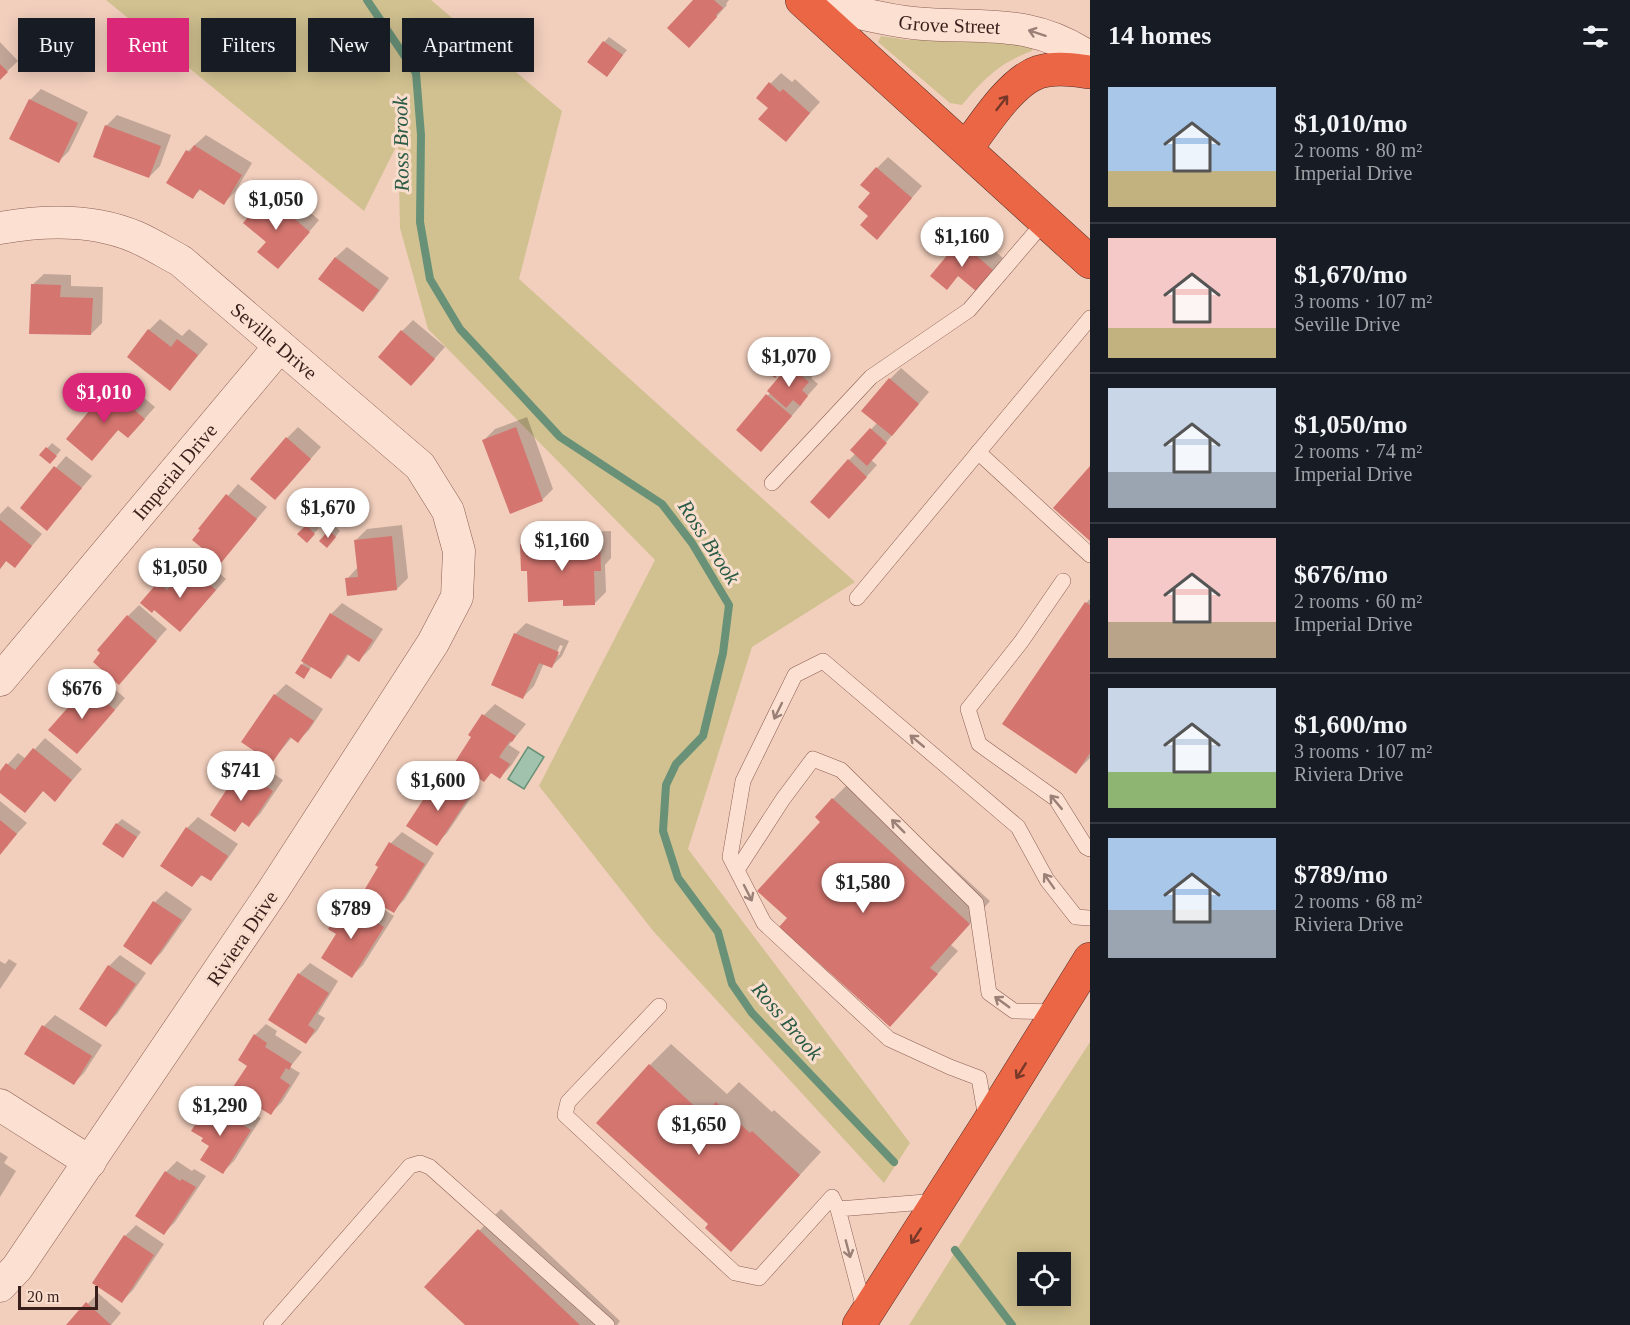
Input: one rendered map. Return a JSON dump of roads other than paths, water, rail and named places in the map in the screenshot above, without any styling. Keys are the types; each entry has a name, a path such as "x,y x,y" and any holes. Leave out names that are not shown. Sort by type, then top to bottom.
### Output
{"highway":[{"path":"803,0 1090,262"},
{"path":"966,149 1006,97 1024,80 1037,72 1056,69 1090,72"},
{"path":"862,1320 1090,959"}],"street":[{"name":"Grove Street","path":"803,0 913,23 995,26 1028,30 1053,38 1090,58"},
{"name":"Seville Drive","path":"0,228 33,222 100,225 136,237 181,261 420,466 448,511 459,551 458,576"},
{"name":"Imperial Drive","path":"0,680 280,346"},
{"name":"Riviera Drive","path":"0,1286 17,1268 90,1162 274,889 433,644 457,597 458,576"},
{"path":"0,1106 90,1162"}],"lane":[{"path":"772,483 871,377 969,310 1045,221"},
{"path":"857,598 1090,318"},
{"path":"978,452 1090,555"},
{"path":"1063,581 1021,642 968,709 979,744 1056,799 1086,847 1090,849"},
{"path":"987,1125 979,1078 889,1039 764,923 730,858 743,781 795,675 823,661 1018,827 1047,880 1076,917 1090,918"},
{"path":"737,870 783,799 813,759 841,770 976,903 989,993 1014,1011 1057,1012"},
{"path":"659,1006 568,1102 565,1115 735,1273 741,1275 759,1278 832,1197 838,1209 862,1320"},
{"path":"271,1325 410,1166 420,1163 430,1167 607,1325"},
{"path":"838,1209 938,1202"}],"waterway":[{"name":"Ross Brook","path":"367,0 416,73 421,135 420,222 430,279 460,329 560,437 662,504 692,543 729,605 723,653 703,736 676,764 666,785 663,831 678,878 718,932 732,984 752,1013 894,1162"},
{"name":"Ross Brook","path":"955,1250 1012,1325"}]}
